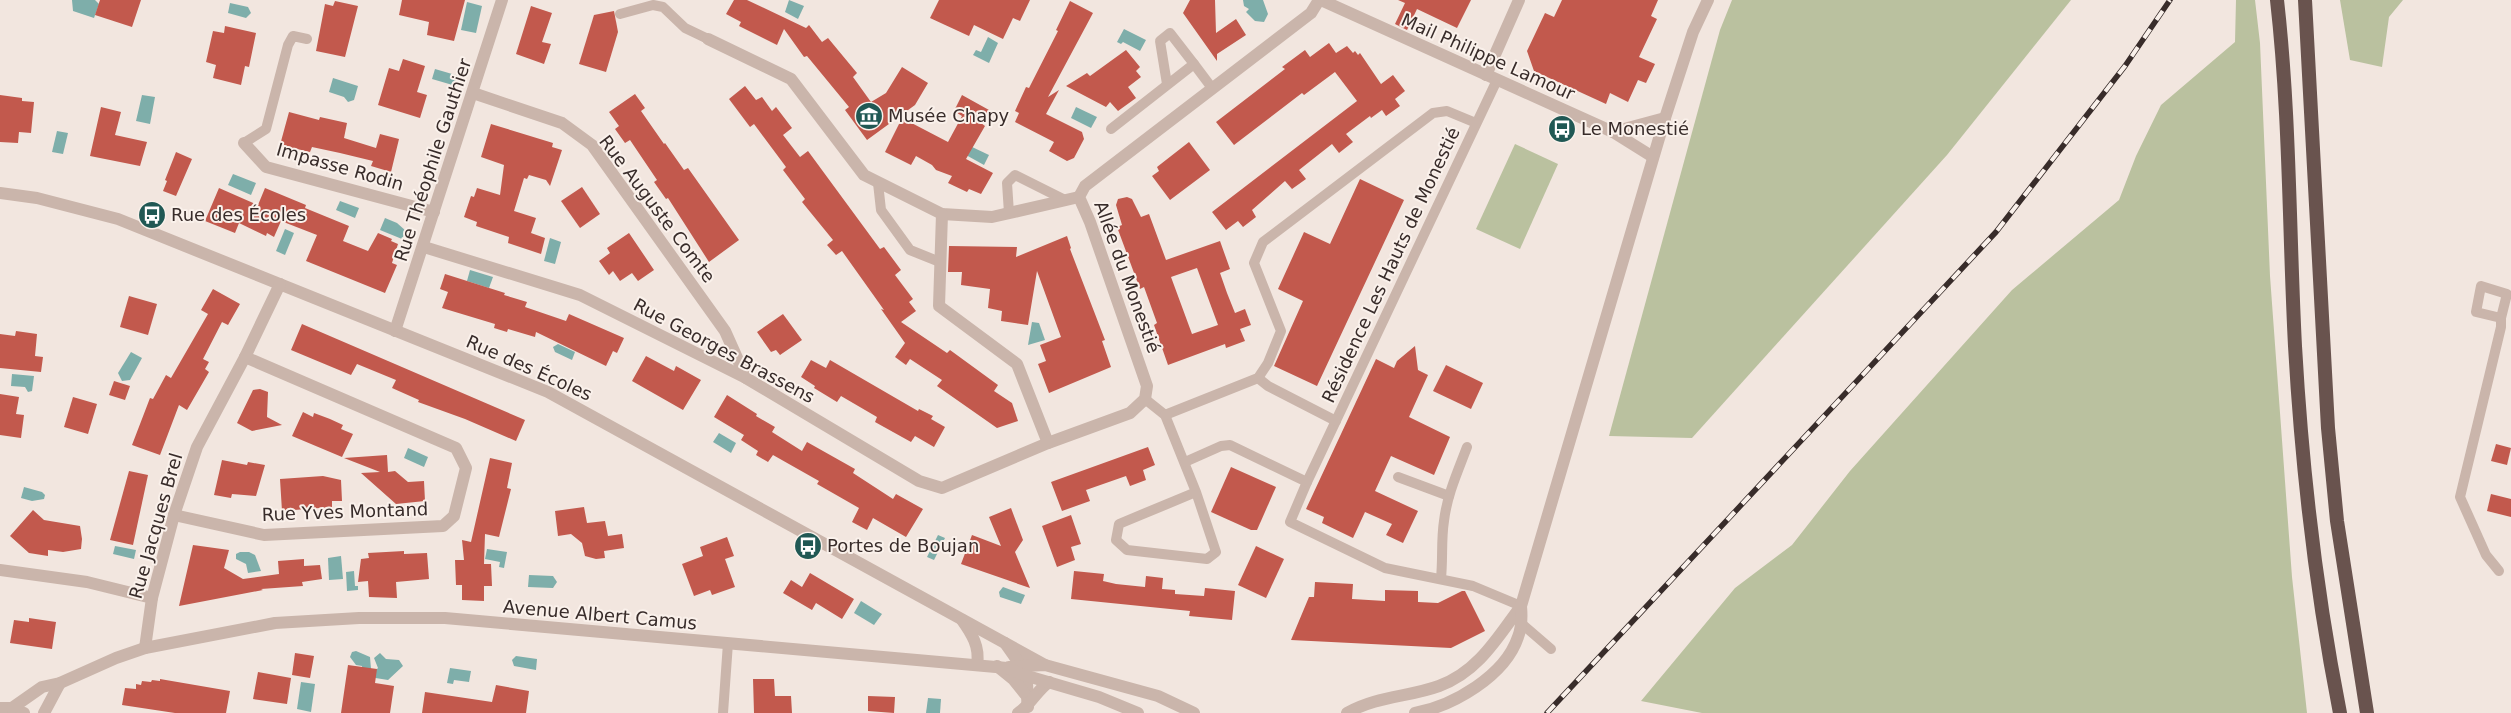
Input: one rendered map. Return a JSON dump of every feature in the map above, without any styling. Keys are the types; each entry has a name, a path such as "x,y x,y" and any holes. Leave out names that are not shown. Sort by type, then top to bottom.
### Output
{"highway":[{"path":"2277,0 2284,87 2295,346 2305,470 2318,590 2340,713"},
{"path":"2305,0 2328,428 2343,564 2367,713"}],"street":[{"name":"Rue Théophile Gauthier","path":"395,331 424,247 502,0"},
{"name":"Mail Philippe Lamour","path":"1320,0 1613,132 1653,157"},
{"name":"Allée du Monestié","path":"1145,399 1147,386 1090,222 1079,197 1085,186 1311,13 1320,0"},
{"path":"1491,77 1519,0"},
{"path":"1415,713 1448,708 1503,662 1518,639 1522,624 1521,606 1664,118 1693,32 1708,0"},
{"path":"708,39 791,78 864,175 942,214 992,217 1079,197"},
{"name":"Rue Auguste Comte","path":"473,93 562,123 592,145 726,331 746,378"},
{"path":"1613,132 1664,118"},
{"name":"Impasse Rodin","path":"244,143 266,167 434,212"},
{"name":"Rue des Écoles","path":"0,194 37,198 118,219 548,392 1045,665"},
{"path":"942,214 939,306 1017,364 1048,443 1130,413 1145,399"},
{"name":"Rue Georges Brassens","path":"424,247 580,295 746,378 919,482 942,488 1048,443"},
{"name":"Rue Jacques Brel","path":"145,648 152,598 174,515 197,447 245,357 280,284"},
{"name":"Rue Yves Montand","path":"174,515 264,535 443,526 454,516 466,468 456,448 245,357"},
{"path":"0,570 87,582 152,598"},
{"path":"1347,713 1358,706 1454,680 1489,650 1521,606"},
{"name":"Avenue Albert Camus","path":"6,708 42,687 60,683 116,658 145,648 275,623 359,618 445,618 1002,667 1022,671 1048,682 1099,697 1138,713"},
{"name":"Rue des Écoles","path":"961,618 973,636 979,655 977,664"},
{"name":"Rue des Écoles","path":"1004,641 1022,671"},
{"path":"1023,710 1027,683 1022,671 1045,665 1158,696 1194,713"},
{"path":"1002,667 1025,694"},
{"path":"1023,710 1048,682"},
{"path":"44,713 60,683"},
{"path":"6,708 24,713"}],"lane":[{"path":"620,14 653,6 663,7 685,28 708,39"},
{"path":"1166,84 1160,41 1170,33 1212,88"},
{"path":"244,143 266,129 288,45 293,36 307,39"},
{"path":"1111,129 1166,84 1194,64"},
{"name":"Résidence Les Hauts de Monestié","path":"1491,77 1476,123 1290,522 1386,568 1472,586 1521,606"},
{"name":"Résidence Les Hauts de Monestié","path":"1336,421 1258,378 1268,363 1281,331 1254,263 1263,242 1433,113 1447,111 1476,123"},
{"path":"1009,213 1006,183 1015,175 1064,200"},
{"path":"878,182 881,210 910,250 940,262"},
{"path":"2499,571 2486,555 2460,497 2465,469 2501,327 2501,318 2508,305 2507,294 2481,286 2476,312 2501,318"},
{"path":"1165,415 1258,378"},
{"path":"1145,399 1165,415 1185,462 1196,492 1216,552 1208,559 1127,550 1116,540 1119,524 1196,492"},
{"path":"1185,462 1221,446 1230,445 1307,482"},
{"path":"1441,578 1444,554 1444,521 1449,496 1467,447"},
{"path":"1398,477 1449,496"},
{"path":"1522,624 1551,649"},
{"path":"723,713 728,643"}],"green space":[{"path":"1732,0 2071,0 1947,155 1692,438 1609,436 1720,30"},
{"path":"2236,0 2255,0 2260,43 2270,276 2292,577 2307,713 1702,713 1641,701 1735,588 1792,545 1850,471 2012,290 2119,200 2136,156 2161,105 2235,42"},
{"path":"2340,0 2403,0 2389,17 2382,67 2350,60"},
{"path":"1515,144 1558,164 1520,249 1476,229"}],"water":[{"path":"72,0 95,0 99,4 94,18 73,11"},
{"path":"789,0 804,6 798,19 785,12"},
{"path":"1243,0 1263,0 1268,14 1264,22 1255,21 1246,12 1249,9 1244,6"},
{"path":"467,2 482,6 476,33 461,30"},
{"path":"230,3 248,7 251,13 246,18 228,13"},
{"path":"1124,29 1146,40 1140,51 1123,42 1121,44 1117,42"},
{"path":"988,37 998,43 989,63 973,55 976,50 981,52"},
{"path":"435,69 459,76 456,86 432,79"},
{"path":"333,78 358,86 354,100 348,102 344,97 329,92"},
{"path":"142,95 155,97 150,124 136,121"},
{"path":"1076,107 1097,117 1091,128 1071,118"},
{"path":"57,131 68,133 63,154 52,152"},
{"path":"970,146 989,155 984,165 966,155"},
{"path":"233,174 256,183 251,195 228,185"},
{"path":"340,201 359,208 355,218 336,210"},
{"path":"385,218 397,223 406,231 402,239 380,230"},
{"path":"285,229 294,233 285,255 276,251"},
{"path":"550,238 561,242 555,264 544,261"},
{"path":"470,270 493,277 489,288 467,281"},
{"path":"1032,322 1039,323 1045,340 1028,345"},
{"path":"558,344 575,352 572,360 555,352 553,347"},
{"path":"131,352 142,358 130,380 122,381 118,373"},
{"path":"12,374 34,376 32,391 28,392 25,387 11,386"},
{"path":"719,433 736,443 731,453 713,442"},
{"path":"408,448 428,457 424,467 404,458"},
{"path":"24,487 42,492 45,495 44,499 32,501 21,498"},
{"path":"938,535 945,538 934,560 927,557"},
{"path":"115,546 136,550 134,559 113,554"},
{"path":"487,549 507,552 504,568 499,567 500,562 485,559"},
{"path":"249,552 255,555 261,571 248,573 246,564 236,559 236,554"},
{"path":"341,556 343,579 329,580 328,558"},
{"path":"354,571 355,586 358,586 358,590 347,591 346,572"},
{"path":"529,575 553,576 557,582 553,588 528,587"},
{"path":"1003,587 1025,595 1021,604 1000,597 999,592"},
{"path":"861,601 882,614 874,625 854,613"},
{"path":"356,651 370,657 371,669 376,670 378,668 374,658 380,653 386,659 399,660 403,666 388,680 363,676 362,666 356,665 350,657 352,652"},
{"path":"516,656 537,659 536,670 514,666 512,660"},
{"path":"450,668 471,671 469,682 454,680 453,684 447,683"},
{"path":"301,682 315,684 311,712 297,709"},
{"path":"928,698 941,699 940,713 926,713"}],"building":[{"path":"100,0 141,0 132,27 95,15"},
{"path":"402,0 465,0 454,41 427,35 429,22 399,15"},
{"path":"734,0 747,0 806,28 809,25 822,42 828,38 857,73 853,77 871,102 886,93 902,67 928,83 915,105 867,140 845,110 849,107 807,56 804,57 784,29 777,45 739,26 741,22 726,14"},
{"path":"939,0 1030,0 1020,21 1013,18 1003,39 974,25 969,36 930,18"},
{"path":"1190,0 1215,0 1216,33 1236,19 1246,35 1217,54 1217,61 1183,13"},
{"path":"1398,0 1471,0 1457,28 1417,9 1407,30 1395,24 1405,3"},
{"path":"1562,0 1658,0 1651,16 1657,19 1639,57 1655,64 1646,83 1638,80 1628,102 1610,93 1606,104 1534,71 1527,51 1545,13 1554,17"},
{"path":"335,1 358,6 345,57 316,51 325,4 333,6"},
{"path":"1070,1 1093,13 1048,97 1059,90 1046,114 1082,132 1084,139 1074,158 1067,161 1049,151 1054,142 1015,122 1019,113 1015,111 1026,87 1029,88 1058,31 1056,30"},
{"path":"531,6 552,13 542,42 551,44 544,64 516,54"},
{"path":"614,11 618,32 606,72 579,64 594,15"},
{"path":"225,26 256,33 249,67 245,66 241,85 213,78 216,65 206,62 213,31 224,33"},
{"path":"1329,43 1336,53 1347,46 1353,53 1355,51 1358,55 1360,53 1381,84 1393,75 1405,91 1395,99 1400,106 1386,116 1382,110 1371,118 1370,116 1346,134 1353,142 1339,153 1332,144 1299,170 1306,179 1292,189 1285,181 1252,210 1256,217 1243,227 1238,221 1226,230 1212,212 1357,101 1335,72 1304,95 1302,93 1234,145 1216,122 1285,69 1282,67 1305,50 1310,57"},
{"path":"1126,50 1140,67 1136,71 1141,77 1128,87 1136,98 1118,111 1110,102 1106,107 1066,86 1087,73 1090,76"},
{"path":"403,59 425,66 417,92 427,95 420,118 378,105 389,68 399,71"},
{"path":"745,86 756,100 762,97 772,111 776,107 792,128 783,135 800,157 808,151 880,249 884,247 901,270 895,275 913,299 909,302 916,311 901,322 947,353 950,350 998,385 994,391 1012,403 1018,421 997,428 937,386 942,380 910,359 906,365 895,357 905,343 881,309 884,310 842,251 836,255 827,245 833,240 802,202 805,199 783,170 786,167 754,124 750,127 729,99"},
{"path":"635,94 645,108 641,111 664,144 684,170 688,168 739,240 709,262 668,198 666,199 654,182 657,180 630,140 625,143 615,129 619,126 609,112"},
{"path":"0,95 34,102 31,133 19,132 18,143 0,142"},
{"path":"962,95 989,110 981,123 985,126 966,159 993,173 981,194 969,189 967,192 948,183 952,176 936,170 932,165 916,156 911,165 885,152 902,118 948,142 962,116 954,111"},
{"path":"101,107 121,112 115,135 147,142 140,166 90,156"},
{"path":"289,112 319,120 320,117 347,123 344,138 376,148 380,134 399,139 391,172 371,166 373,161 312,147 310,152 280,145"},
{"path":"491,124 553,143 552,147 562,150 550,186 546,180 529,175 527,179 524,178 514,211 536,218 531,233 545,238 541,254 508,243 509,237 476,226 477,222 464,217 471,196 474,197 477,188 500,195 504,165 481,157"},
{"path":"1189,142 1210,170 1170,200 1152,176 1159,171 1157,167"},
{"path":"176,152 192,159 176,196 163,191 167,181 165,180"},
{"path":"1360,179 1404,200 1317,386 1274,366 1303,301 1278,289 1304,232 1330,244"},
{"path":"582,187 600,214 580,228 561,201"},
{"path":"219,188 258,205 265,188 306,205 305,208 349,226 343,241 368,251 378,233 392,239 391,241 398,244 392,263 397,265 385,293 306,261 317,235 281,221 274,237 267,233 266,236 239,223 235,233 205,221"},
{"path":"1127,197 1132,199 1141,217 1149,214 1166,260 1220,241 1230,269 1220,273 1227,293 1235,313 1245,309 1251,325 1240,329 1245,341 1226,348 1225,344 1168,365 1154,325 1157,323 1144,287 1140,289 1117,227 1122,225 1116,205 1118,199","holes":["1197,268 1218,325 1192,334 1171,277"]},
{"path":"629,233 654,270 638,281 632,273 620,281 613,271 609,275 599,261 610,253 607,248"},
{"path":"1067,236 1070,249 1105,340 1102,341 1111,367 1049,393 1038,364 1046,361 1040,345 1061,337 1037,271 1028,325 1001,321 1002,311 988,308 990,289 961,285 962,272 948,272 949,246 1017,247 1016,257"},
{"path":"445,274 527,302 525,307 566,321 569,314 624,338 617,353 613,351 606,366 536,332 535,337 508,329 507,332 494,328 495,324 442,308 448,292 440,289"},
{"path":"213,289 240,304 228,325 222,322 203,359 209,362 205,369 209,372 187,410 179,405 160,455 132,445 150,398 153,399 166,375 171,378 208,314 201,310"},
{"path":"129,296 157,304 148,335 120,327"},
{"path":"783,314 802,340 780,355 776,350 771,352 757,332"},
{"path":"302,324 525,420 516,441 465,419 418,402 419,400 392,388 396,380 357,364 351,375 291,350"},
{"path":"16,331 37,334 35,356 43,357 41,372 0,368 0,334 15,336"},
{"path":"1415,346 1418,370 1428,375 1409,417 1450,437 1434,475 1391,456 1375,491 1418,511 1403,543 1386,535 1392,524 1365,512 1353,538 1322,523 1324,517 1306,509 1376,359 1394,368 1397,361"},
{"path":"646,356 674,371 676,366 701,380 683,410 632,381"},
{"path":"811,360 826,368 830,360 918,411 919,409 933,416 931,419 945,427 934,447 915,436 911,442 875,422 877,417 841,396 837,402 814,388 815,386 801,377"},
{"path":"1446,365 1483,383 1471,409 1433,391"},
{"path":"114,381 130,386 125,400 109,395"},
{"path":"260,389 268,392 267,417 282,425 252,431 237,423 253,390"},
{"path":"0,394 19,397 16,414 24,415 21,438 0,435"},
{"path":"727,395 775,427 772,432 802,451 807,442 855,469 853,473 893,499 896,494 923,509 906,537 873,518 867,530 852,522 859,508 817,484 819,481 773,455 768,462 756,455 758,451 741,440 744,435 714,417"},
{"path":"73,397 97,404 88,434 64,427"},
{"path":"303,412 313,417 314,413 330,419 343,425 341,429 353,434 342,457 292,436"},
{"path":"2496,444 2511,448 2507,465 2491,461"},
{"path":"1148,447 1155,465 1143,470 1146,480 1130,486 1126,476 1086,490 1090,501 1062,511 1051,482"},
{"path":"387,455 388,472 395,471 408,482 424,481 425,501 396,504 361,473 380,472 344,458"},
{"path":"490,458 512,463 507,488 511,489 499,537 485,534 484,564 491,564 492,586 484,586 484,601 462,600 462,585 456,585 455,560 464,560 462,540 471,542"},
{"path":"222,460 247,465 248,462 265,465 256,496 232,494 231,498 214,495"},
{"path":"1231,467 1276,487 1257,530 1251,530 1211,512"},
{"path":"129,471 148,475 133,545 110,540"},
{"path":"323,476 341,480 342,501 332,501 332,507 282,511 280,479"},
{"path":"2491,494 2511,499 2511,517 2487,511"},
{"path":"584,507 587,523 605,521 608,536 622,534 624,548 604,551 605,558 596,559 585,556 582,543 571,534 558,536 555,511"},
{"path":"1011,508 1023,540 1015,552 1030,588 961,564 972,535 1001,546 989,517"},
{"path":"33,510 44,520 80,526 81,549 63,552 48,550 48,556 29,553 10,536"},
{"path":"1071,515 1081,544 1071,547 1075,560 1057,567 1042,526"},
{"path":"727,537 734,556 725,559 735,587 712,595 710,590 694,596 682,564 703,556 700,547"},
{"path":"193,545 229,550 224,568 243,579 279,574 278,561 304,559 304,566 320,565 322,579 302,582 303,586 261,589 263,590 179,606"},
{"path":"1256,546 1284,559 1266,598 1238,585"},
{"path":"404,551 404,554 427,553 429,579 396,582 397,598 369,597 368,581 358,582 361,559 369,558 368,553"},
{"path":"1074,571 1104,574 1103,581 1145,587 1146,576 1163,578 1162,589 1175,590 1175,594 1204,596 1205,588 1235,591 1232,620 1189,616 1190,611 1071,599"},
{"path":"810,573 854,599 842,619 816,603 812,610 783,593 791,580 802,587"},
{"path":"1315,582 1353,584 1352,599 1385,601 1385,590 1418,591 1418,602 1438,603 1465,591 1485,631 1451,648 1291,640 1309,597 1314,597"},
{"path":"29,618 56,622 52,649 10,643 14,620 29,622"},
{"path":"295,653 314,656 310,678 292,675"},
{"path":"348,665 377,669 375,683 394,686 390,713 341,713"},
{"path":"258,672 291,678 287,704 253,699"},
{"path":"160,679 230,691 226,713 175,713 122,705 125,688 136,689 136,684 141,685 142,681 160,681"},
{"path":"753,679 774,679 775,696 791,696 792,713 754,713"},
{"path":"496,685 529,691 526,713 422,713 425,692 492,702"},
{"path":"868,696 895,697 894,713 868,711"}],"railway":[{"path":"1547,713 1996,232 2125,66 2170,0"}],"place":[{"name":"Musée Chapy","path":"869,116"},
{"name":"Le Monestié","path":"1562,129"},
{"name":"Rue des Écoles","path":"152,215"},
{"name":"Portes de Boujan","path":"808,546"}]}
